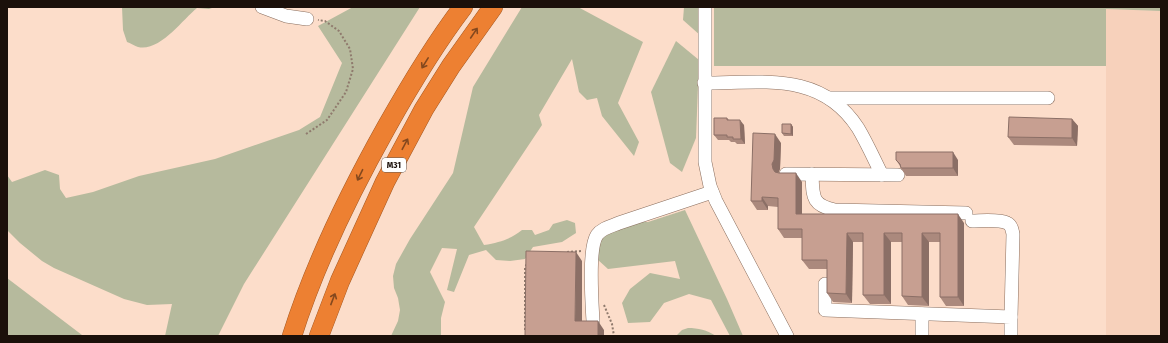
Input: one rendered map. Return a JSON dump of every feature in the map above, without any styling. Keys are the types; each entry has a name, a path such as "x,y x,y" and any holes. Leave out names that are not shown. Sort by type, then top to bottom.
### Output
{"highway":[{"name":"M31","path":"292,336 319,264 363,170 402,101 449,26 463,7"},
{"name":"M31","path":"319,336 340,281 385,182 424,109 456,59 493,7"}],"street":[{"path":"262,7 286,16 307,19"},
{"path":"705,7 704,83 706,162 712,192 787,336"},
{"path":"704,83 778,82 813,89 829,98 857,127 882,175"},
{"path":"829,98 1048,98"},
{"path":"786,174 898,175"},
{"path":"812,174 813,196 818,204 824,208 835,210 969,217 1008,223 1012,227 1013,234 1010,336"},
{"path":"593,321 592,250 595,239 601,231 619,223 712,192"},
{"path":"825,284 825,310 1011,317"},
{"path":"922,314 922,336"}],"path":[{"path":"306,134 327,120 335,109 346,92 353,69 350,49 339,31 325,21 307,19"},
{"path":"561,253 582,251"},
{"path":"526,336 525,268 527,259"},
{"path":"592,288 603,302 612,324 614,336"}],"shaded area":[{"path":"1106,9 1161,11 1161,336 1106,336"}],"green space":[{"path":"122,7 215,7 209,9 197,8 162,40 154,45 138,47 127,42 123,30"},
{"path":"353,7 420,7 244,284 218,336 165,336 172,304 147,305 124,299 54,268 42,261 7,230 7,175 12,182 45,170 59,175 60,189 66,198 93,192 139,176 215,159 299,130 320,117 342,63 318,26"},
{"path":"522,7 578,7 643,42 618,103 639,142 634,156 602,116 597,98 587,100 579,92 572,59 539,115 542,125 474,227 484,245 504,240 522,230 532,230 535,235 549,230 553,224 567,220 575,223 576,233 562,242 533,247 525,259 510,261 496,260 486,250 469,255 454,292 447,290 457,249 442,248 430,272 445,302 441,318 441,336 391,336 398,321 400,310 398,298 394,288 393,276 396,264 410,239 453,173 473,87"},
{"path":"684,7 701,7 701,36 683,20"},
{"path":"714,7 1161,7 1161,11 1106,9 1106,66 714,66"},
{"path":"676,41 699,60 696,138 682,172 670,163 651,92"},
{"path":"685,210 743,336 730,336 711,300 689,294 664,303 650,322 628,323 622,303 630,289 650,273 680,279 675,261 608,269 597,259 595,243 608,230 630,222 648,222"},
{"path":"7,278 82,335 84,336 7,336"},
{"path":"695,328 709,332 716,336 676,336 682,330"}],"building":[{"path":"1009,117 1072,119 1072,138 1008,137"},
{"path":"714,118 740,120 741,139 733,139 733,137 727,137 727,135 714,135"},
{"path":"782,124 791,124 791,134 782,133"},
{"path":"753,133 775,134 774,160 772,164 773,169 775,172 779,173 796,173 796,214 958,214 958,297 940,297 940,233 922,233 922,297 902,296 902,233 884,233 884,295 863,295 863,233 847,233 846,294 827,293 827,260 802,260 802,229 778,229 778,198 762,197 762,201 751,201"},
{"path":"896,152 953,152 953,168 901,168 900,164 896,160"},
{"path":"526,251 576,252 575,321 598,321 598,336 525,336"}]}
